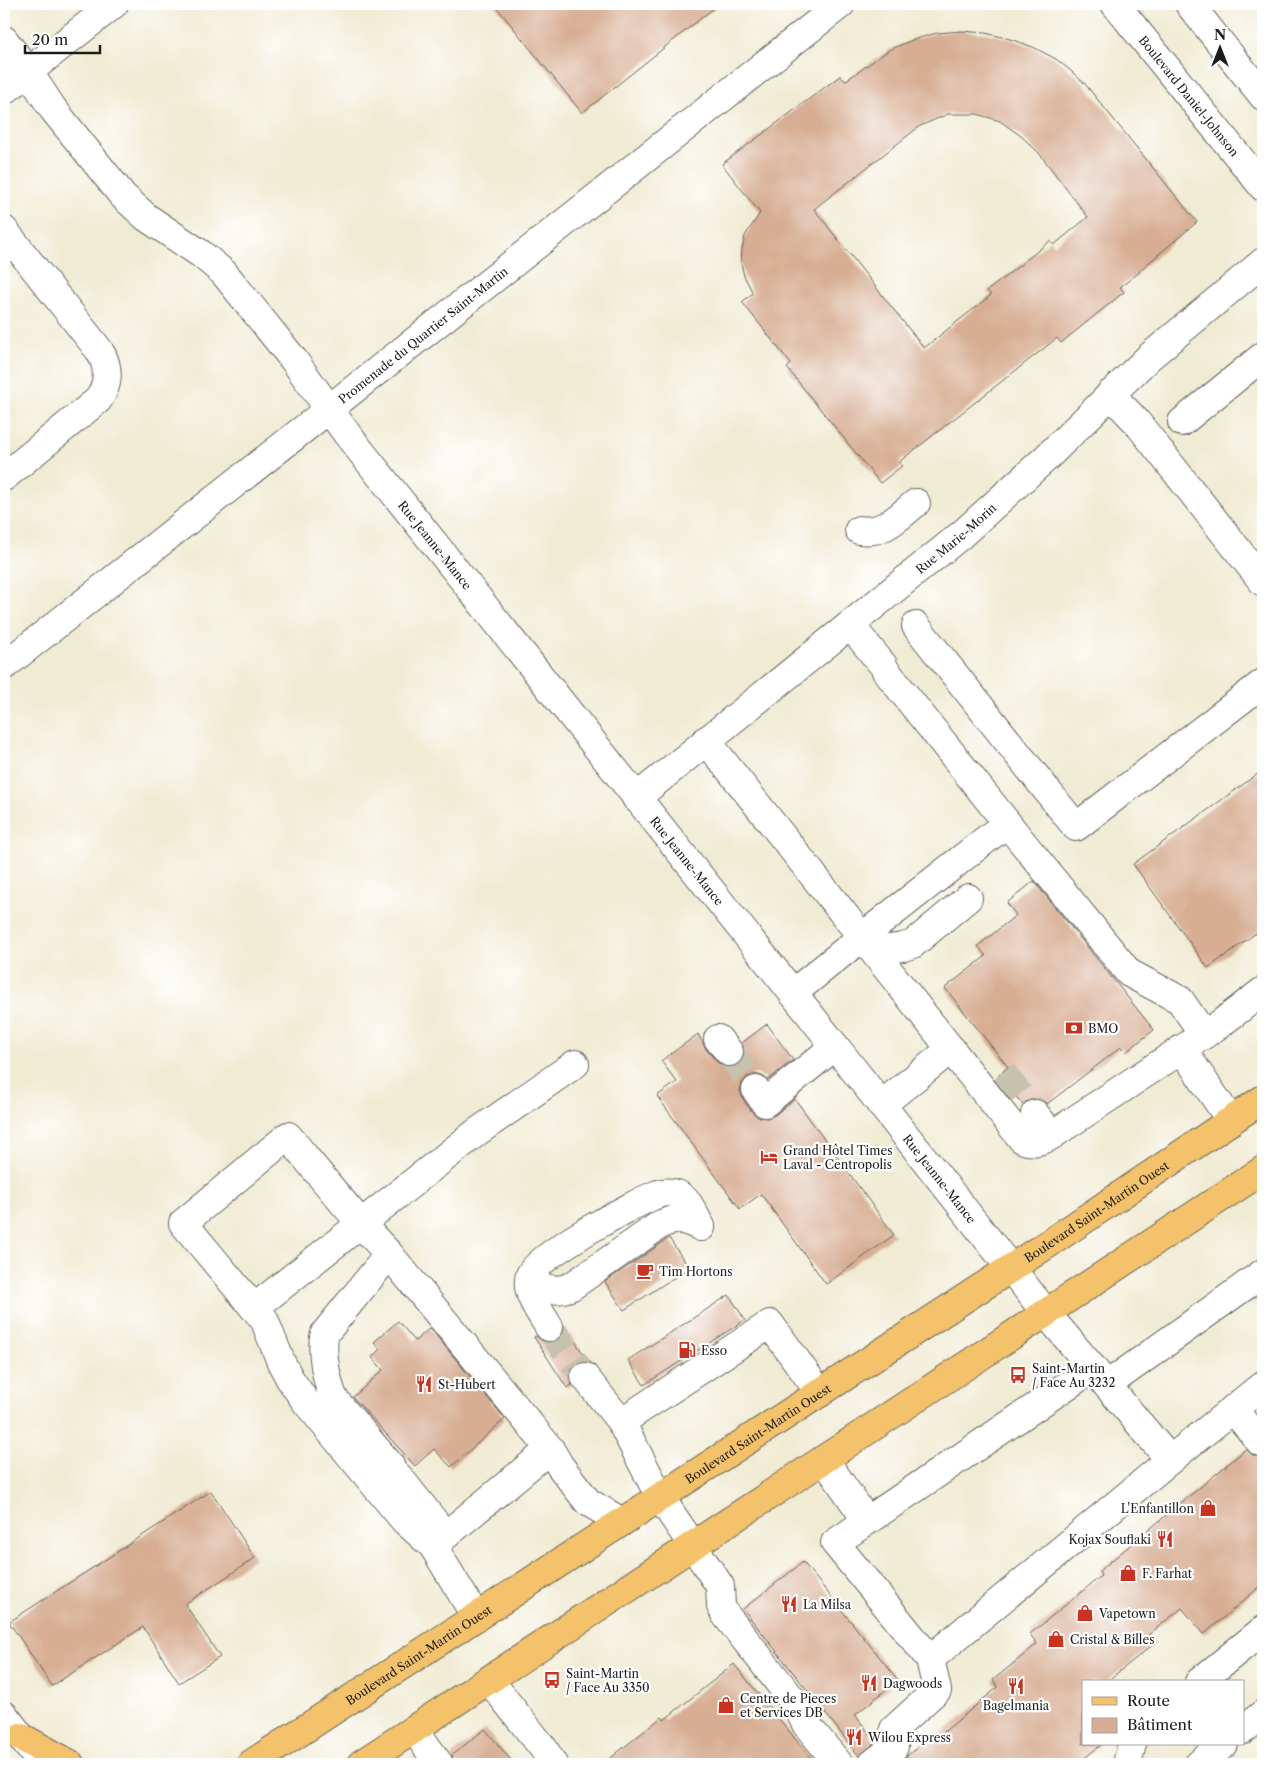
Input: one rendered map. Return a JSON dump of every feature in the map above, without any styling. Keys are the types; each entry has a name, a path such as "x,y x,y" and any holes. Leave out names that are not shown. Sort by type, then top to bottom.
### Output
{"main road":[{"name":"Boulevard Saint-Martin Ouest","path":"251,1764 1011,1268 1263,1099"},
{"path":"361,1764 1263,1170"},
{"path":"21,1737 70,1764"}],"street":[{"path":"4,91 114,4"},
{"name":"Promenade du Quartier Saint-Martin","path":"4,666 840,4"},
{"name":"Boulevard Daniel-Johnson","path":"1114,4 1263,187"},
{"path":"1189,4 1263,96"},
{"name":"Rue Jeanne-Mance","path":"4,40 28,71 53,109 135,209 214,263 224,273 293,359 329,410 1046,1314 1170,1460"},
{"path":"4,230 100,350 106,363 107,372 105,387 98,400 4,478"},
{"name":"Rue Marie-Morin","path":"636,798 850,626 978,520 1047,457 1110,394 1165,343 1263,262"},
{"path":"1182,422 1263,356"},
{"path":"1110,394 1136,421 1263,582"},
{"path":"859,530 869,532 888,526 916,503"},
{"path":"850,626 1130,974 1180,1000 1193,1042 1231,1121"},
{"path":"916,626 1076,827 1263,683"},
{"path":"706,740 1022,1139 1032,1142 1052,1136 1193,1042 1263,991"},
{"path":"793,993 869,946 1007,823"},
{"path":"869,946 903,947 913,944 968,898"},
{"path":"756,1090 765,1103 835,1046"},
{"path":"882,1105 951,1050"},
{"path":"254,1308 477,1132 575,1064"},
{"path":"1035,1114 1052,1136"},
{"path":"439,1540 404,1520 306,1402 281,1362 264,1318 183,1223 288,1136 389,1254 550,1449 560,1466 588,1502 622,1522"},
{"path":"529,1282 557,1291 572,1286 661,1224 677,1219 686,1220 701,1227 683,1198 676,1193 660,1193 593,1227 540,1262 530,1275 529,1282 530,1292 549,1327"},
{"path":"389,1254 325,1333 323,1348 330,1390 334,1399 394,1471 439,1540 476,1617"},
{"path":"872,1764 894,1747 894,1730 937,1690 930,1659 836,1544 867,1521 1100,1377 1263,1273"},
{"path":"621,1422 770,1324 820,1393"},
{"path":"584,1377 621,1422 660,1497 720,1586 721,1606 725,1614 795,1703 806,1724 839,1764"},
{"path":"930,1659 1263,1385"},
{"path":"1233,1409 1260,1442"},
{"path":"439,1540 550,1449"},
{"path":"824,1459 867,1521"},
{"path":"1201,1680 1263,1630"},
{"path":"489,1680 544,1749 553,1764"},
{"path":"1244,1729 1263,1714"},
{"path":"4,1715 42,1764"},
{"path":"414,1729 439,1764"},
{"path":"1127,1764 1132,1746"},
{"path":"1199,1764 1222,1746"}],"building":[{"path":"494,4 719,4 582,113"},
{"path":"962,31 985,33 1033,47 1056,59 1085,84 1197,222 1120,287 1124,292 1061,343 1057,338 899,462 902,466 880,483 787,368 791,364 742,302 753,293 744,276 741,263 742,249 745,236 760,213 722,164 840,76 845,81 889,50 912,40 937,33","holes":["948,114 977,114 1000,121 1021,136 1039,153 1088,217 1054,245 1050,241 987,291 991,295 924,348 814,209 920,126"]},
{"path":"1263,770 1263,928 1208,968 1133,864"},
{"path":"1034,881 1154,1030 1126,1052 1121,1047 1047,1104 1041,1100 1033,1099 1023,1105 999,1075 1008,1067 945,988 986,956 978,946 1016,915 1007,903"},
{"name":"Grand Hôtel Times Laval - Centropolis","path":"767,1024 793,1060 768,1080 755,1074 747,1077 742,1083 740,1091 743,1099 758,1117 767,1118 775,1115 795,1099 894,1235 826,1284 761,1194 740,1209 657,1096 677,1082 661,1061 698,1034 706,1049 717,1062 723,1066 731,1067 739,1064 743,1058 744,1050 742,1043"},
{"name":"Tim Hortons","path":"669,1238 689,1268 624,1310 605,1282"},
{"path":"729,1295 745,1320 644,1385 628,1360"},
{"name":"St-Hubert","path":"398,1321 415,1341 430,1328 505,1419 451,1467 434,1449 415,1466 353,1397 383,1370 372,1357 380,1349 374,1342"},
{"path":"564,1325 589,1362 575,1365 570,1372 572,1385 567,1388 534,1337 536,1336 542,1341 549,1343 557,1341 563,1334"},
{"path":"1246,1449 1254,1456 1263,1457 1263,1584 1204,1634 1182,1608 1148,1635 1155,1643 1109,1680 1082,1680 1082,1746 1100,1746 1077,1764 897,1764 936,1732 939,1736 998,1687 993,1680 1037,1644 1030,1634 1101,1576 1099,1571"},
{"path":"211,1491 255,1558 185,1604 220,1657 179,1683 143,1627 52,1686 9,1622"},
{"path":"803,1562 898,1680 855,1715 876,1742 859,1756 743,1609"},
{"path":"734,1664 816,1764 603,1764 662,1717 664,1720"},
{"path":"485,1729 514,1764 454,1764 452,1755"}],"tunnel":[{"path":"729,1052 756,1090"},
{"path":"1002,1073 1035,1114"},
{"path":"549,1327 585,1377"}],"place":[{"name":"BMO","path":"1074,1028"},
{"name":"Grand Hôtel Times Laval - Centropolis","path":"769,1157"},
{"name":"Tim Hortons","path":"645,1271"},
{"name":"Esso","path":"687,1350"},
{"name":"Saint-Martin / Face Au 3232","path":"1018,1375"},
{"name":"St-Hubert","path":"424,1384"},
{"name":"L'Enfantillon","path":"1208,1508"},
{"name":"Kojax Souflaki","path":"1165,1539"},
{"name":"F. Farhat","path":"1128,1573"},
{"name":"La Milsa","path":"789,1604"},
{"name":"Vapetown","path":"1085,1613"},
{"name":"Cristal & Billes","path":"1056,1639"},
{"name":"Saint-Martin / Face Au 3350","path":"552,1680"},
{"name":"Dagwoods","path":"869,1683"},
{"name":"Bagelmania","path":"1016,1686"},
{"name":"Centre de Pieces et Services DB","path":"726,1705"},
{"name":"Wilou Express","path":"854,1737"}]}
